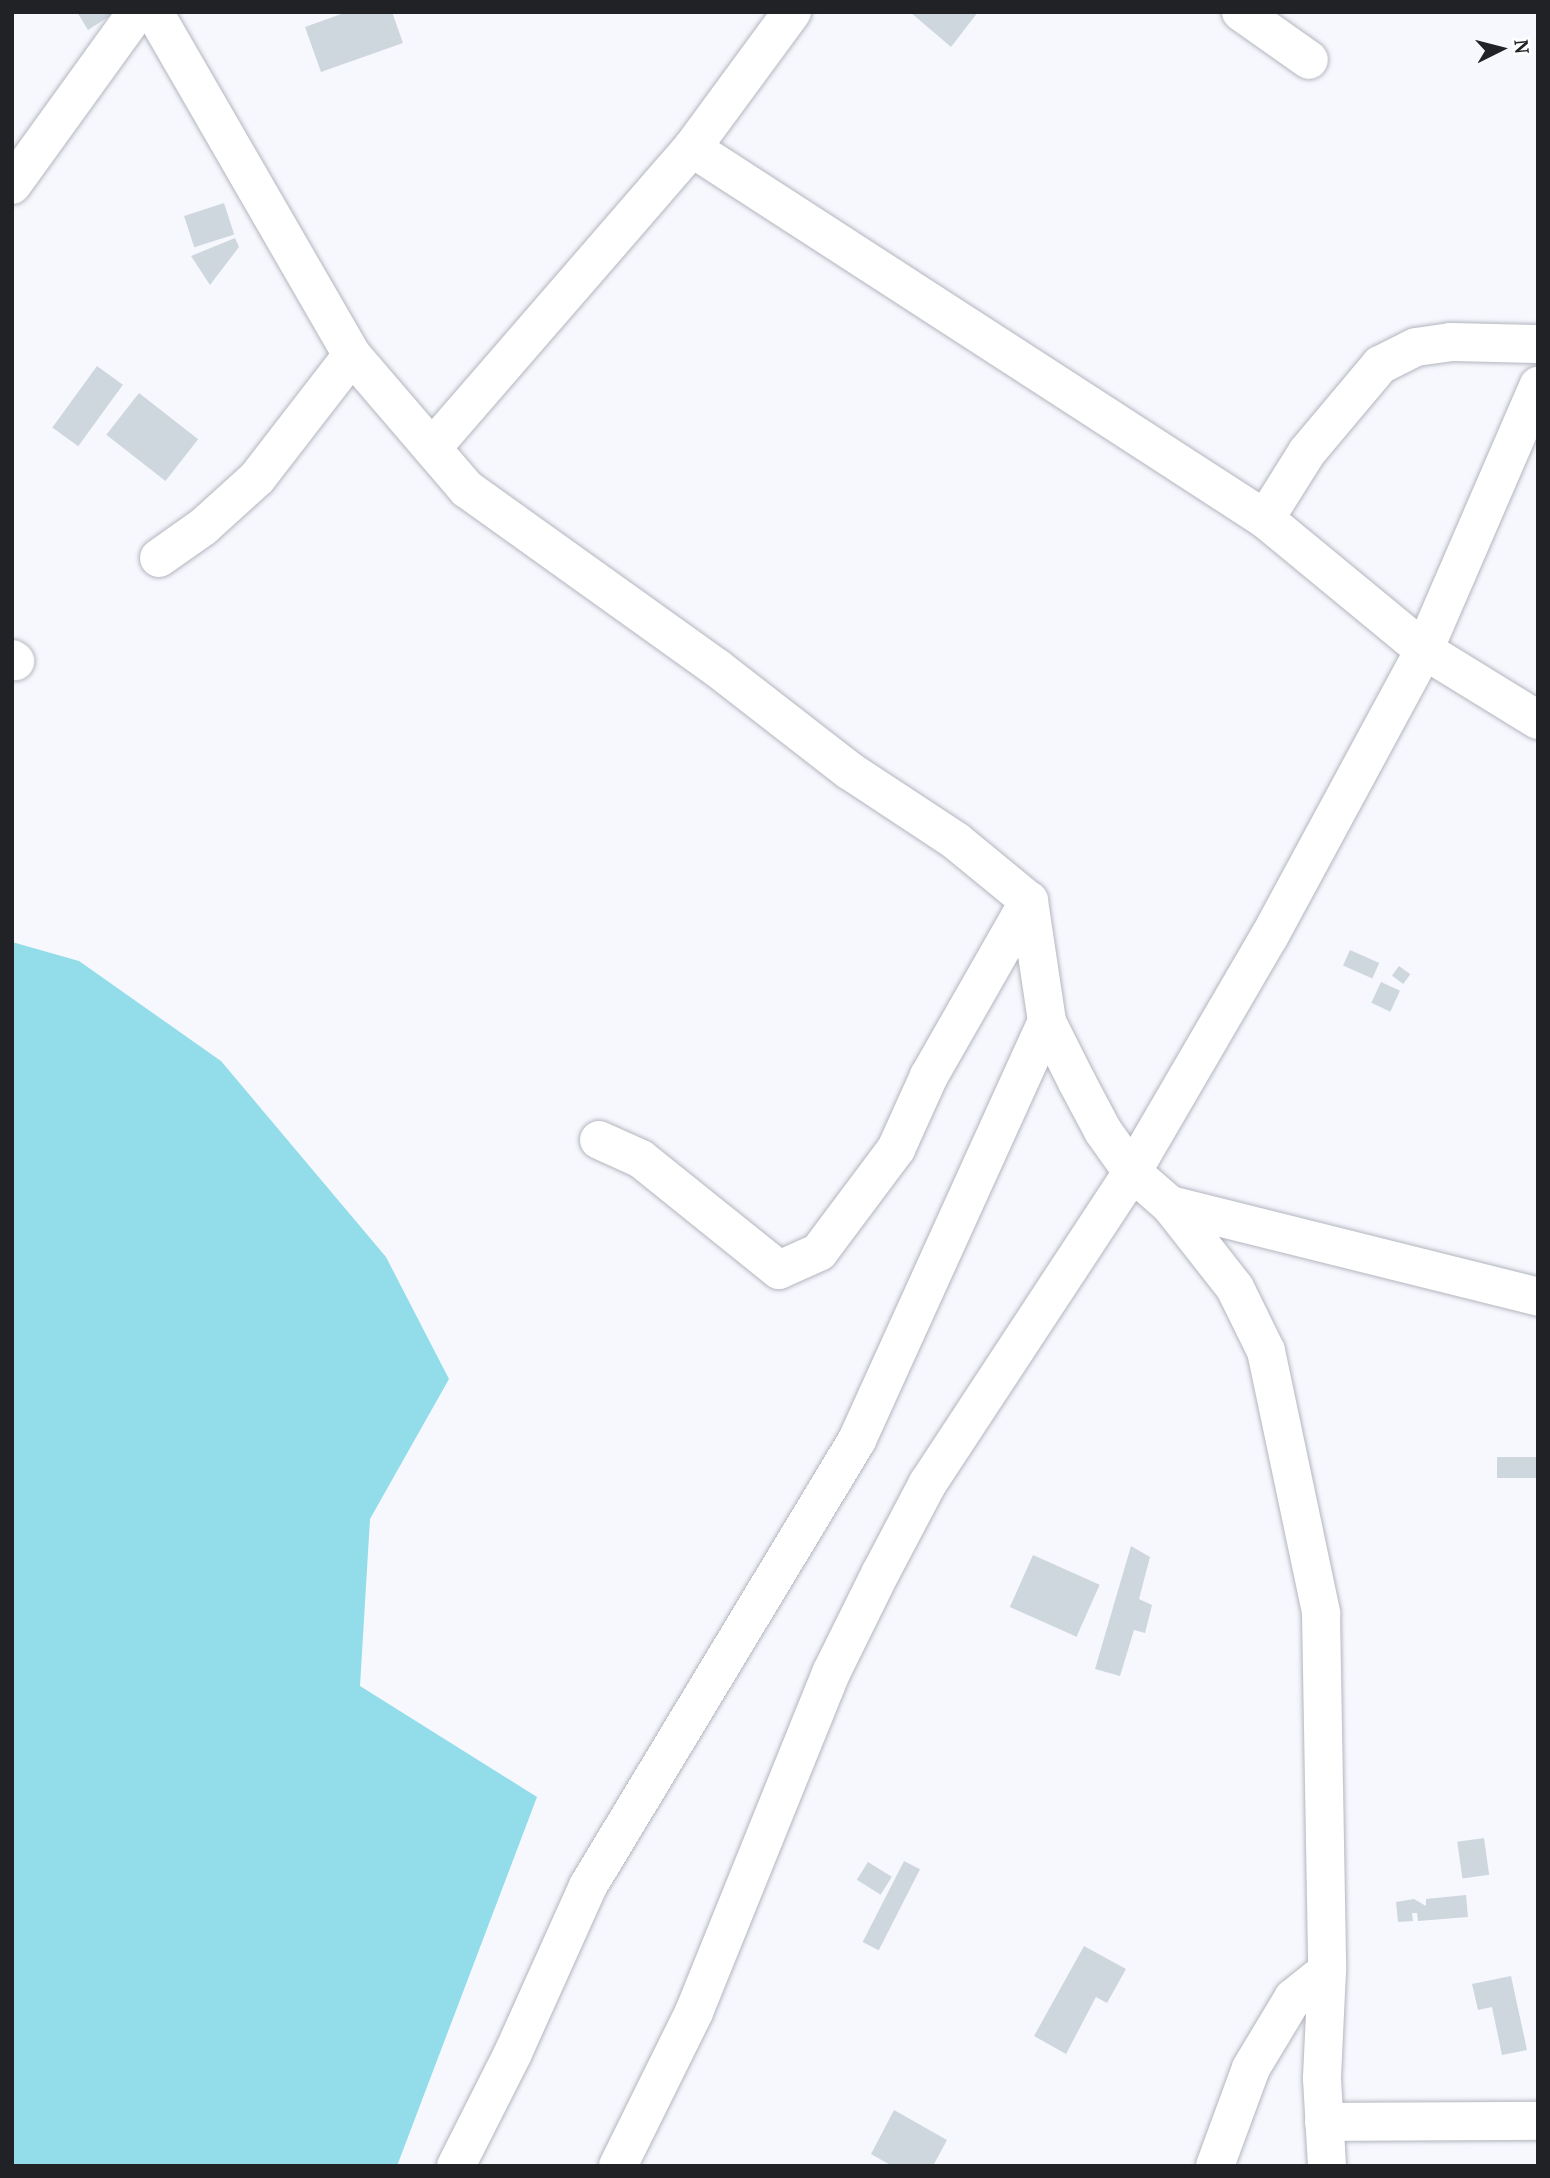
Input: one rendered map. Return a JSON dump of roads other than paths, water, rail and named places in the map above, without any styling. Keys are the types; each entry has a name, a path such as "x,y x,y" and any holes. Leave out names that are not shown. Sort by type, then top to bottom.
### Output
{"street":[{"path":"12,185 136,12"},
{"path":"154,12 352,355 467,489 717,668 850,771 956,841 1029,901 1047,1022 1103,1131 1132,1172 1170,1205 1234,1288 1266,1351 1321,1613 1326,1971 1324,2122 1327,2166"},
{"path":"432,448 692,148 792,12"},
{"path":"1241,12 1309,60"},
{"path":"692,148 1265,519 1424,650 1538,720"},
{"path":"1265,519 1307,452 1380,365 1416,347 1439,344 1538,344"},
{"path":"159,558 203,527 257,478 352,355"},
{"path":"618,2166 694,2012 831,1673 881,1572 928,1483 1132,1172 1269,937 1424,650 1538,386"},
{"path":"599,1140 641,1159 779,1270 819,1252 896,1149 929,1076 1029,901"},
{"path":"456,2166 513,2053 588,1886 858,1440 1047,1022"},
{"path":"1170,1205 1538,1297"},
{"path":"1215,2166 1251,2068 1293,1997 1326,1971"},
{"path":"1324,2122 1538,2121"}],"water":[{"path":"12,942 79,961 221,1061 386,1257 449,1379 370,1519 360,1686 537,1797 397,2166 12,2166"}]}
